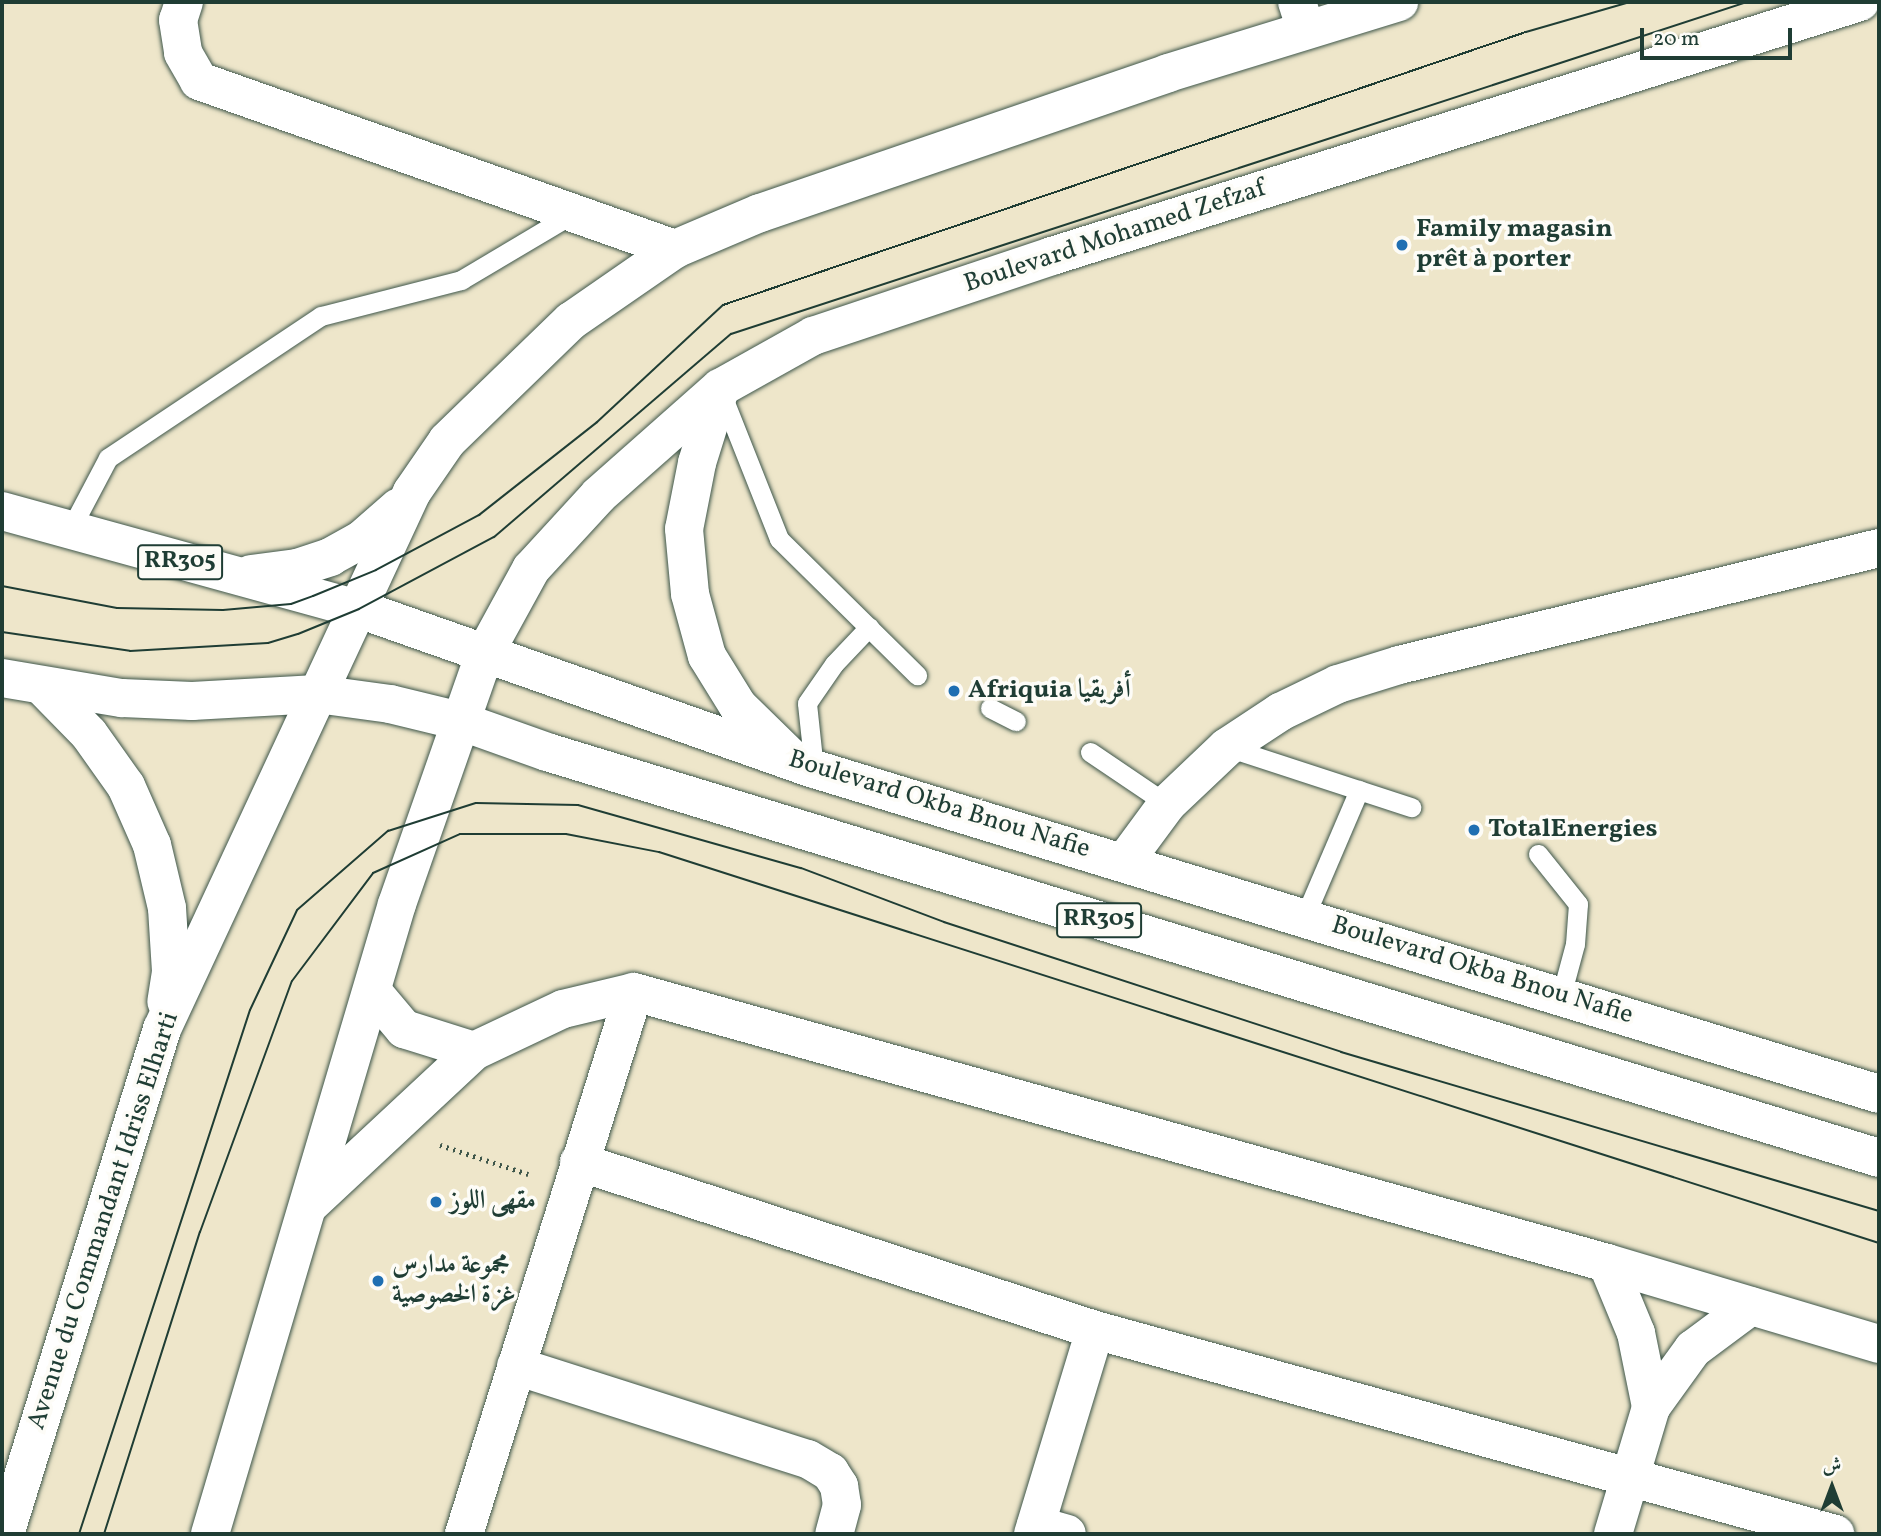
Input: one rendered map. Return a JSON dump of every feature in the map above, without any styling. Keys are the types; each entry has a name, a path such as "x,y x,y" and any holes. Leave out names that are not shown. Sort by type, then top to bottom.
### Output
{"main road":[{"path":"184,2 178,20 183,53 199,81 675,249"},
{"path":"359,609 412,492 447,442 571,321 675,249 760,213 1301,15 1399,2"},
{"name":"Boulevard Mohamed Zefzaf","path":"485,653 531,569 599,495 720,388 813,336 1052,256 1860,2"},
{"path":"720,388 697,463 684,529 690,594 706,656 738,706 805,766"},
{"path":"227,574 273,572 330,557 361,540 412,492"},
{"name":"Boulevard Okba Bnou Nafie","path":"2,511 359,609 485,653 584,692 805,766 1125,861 1879,1094"},
{"path":"1125,861 1167,804 1227,747 1303,701 1399,665 1879,548"},
{"name":"Avenue du Commandant Idriss Elharti","path":"5,1534 162,1029 359,609"},
{"path":"209,1534 372,991 460,721 485,653"},
{"name":"RR305","path":"2,678 44,688 192,701 317,694 390,704 460,721 547,752 1879,1158"},
{"path":"44,688 89,734 126,786 152,845 167,908 171,972 162,1029"},
{"path":"372,991 404,1029 474,1051"},
{"path":"309,1205 474,1051 563,1009 634,992 1607,1263 1879,1344"},
{"path":"464,1534 574,1175 634,992"},
{"path":"574,1175 1095,1330 1835,1534"},
{"path":"1607,1263 1636,1333 1651,1407"},
{"path":"1613,1534 1651,1407 1693,1349 1751,1306"},
{"path":"1046,1531 1095,1330"},
{"path":"516,1366 808,1459 830,1472 839,1486 842,1505 834,1534"}],"lane":[{"path":"70,530 108,458 321,316 461,280 573,213"},
{"path":"720,388 779,539 917,675"},
{"path":"805,766 807,703 869,626"},
{"path":"990,708 1016,721"},
{"path":"1227,747 1411,807"},
{"path":"1090,752 1167,804"},
{"path":"1305,916 1359,790"},
{"path":"1538,854 1578,904 1574,944 1561,996"}],"path":[{"path":"390,1129 574,1175"}],"tram line":[{"path":"2,586 117,608 223,610 291,604 376,570 479,515 597,422 723,305 1526,32 1630,2"},
{"path":"2,632 130,651 268,643 298,634 359,609 494,537 731,334 1747,2"},
{"path":"79,1534 250,1010 297,910 388,831 476,803 578,805 801,868 944,922 1341,1052 1879,1211"},
{"path":"104,1534 200,1232 292,981 373,873 460,834 566,834 659,852 1879,1243"}],"place":[{"name":"Family magasin prêt à porter","path":"1402,245"},
{"name":"Afriquia أفريقيا","path":"954,691"},
{"name":"TotalEnergies","path":"1474,830"},
{"name":"مقهى اللوز","path":"436,1202"},
{"name":"مجموعة مدارس غزة الخصوصية","path":"378,1281"}]}
